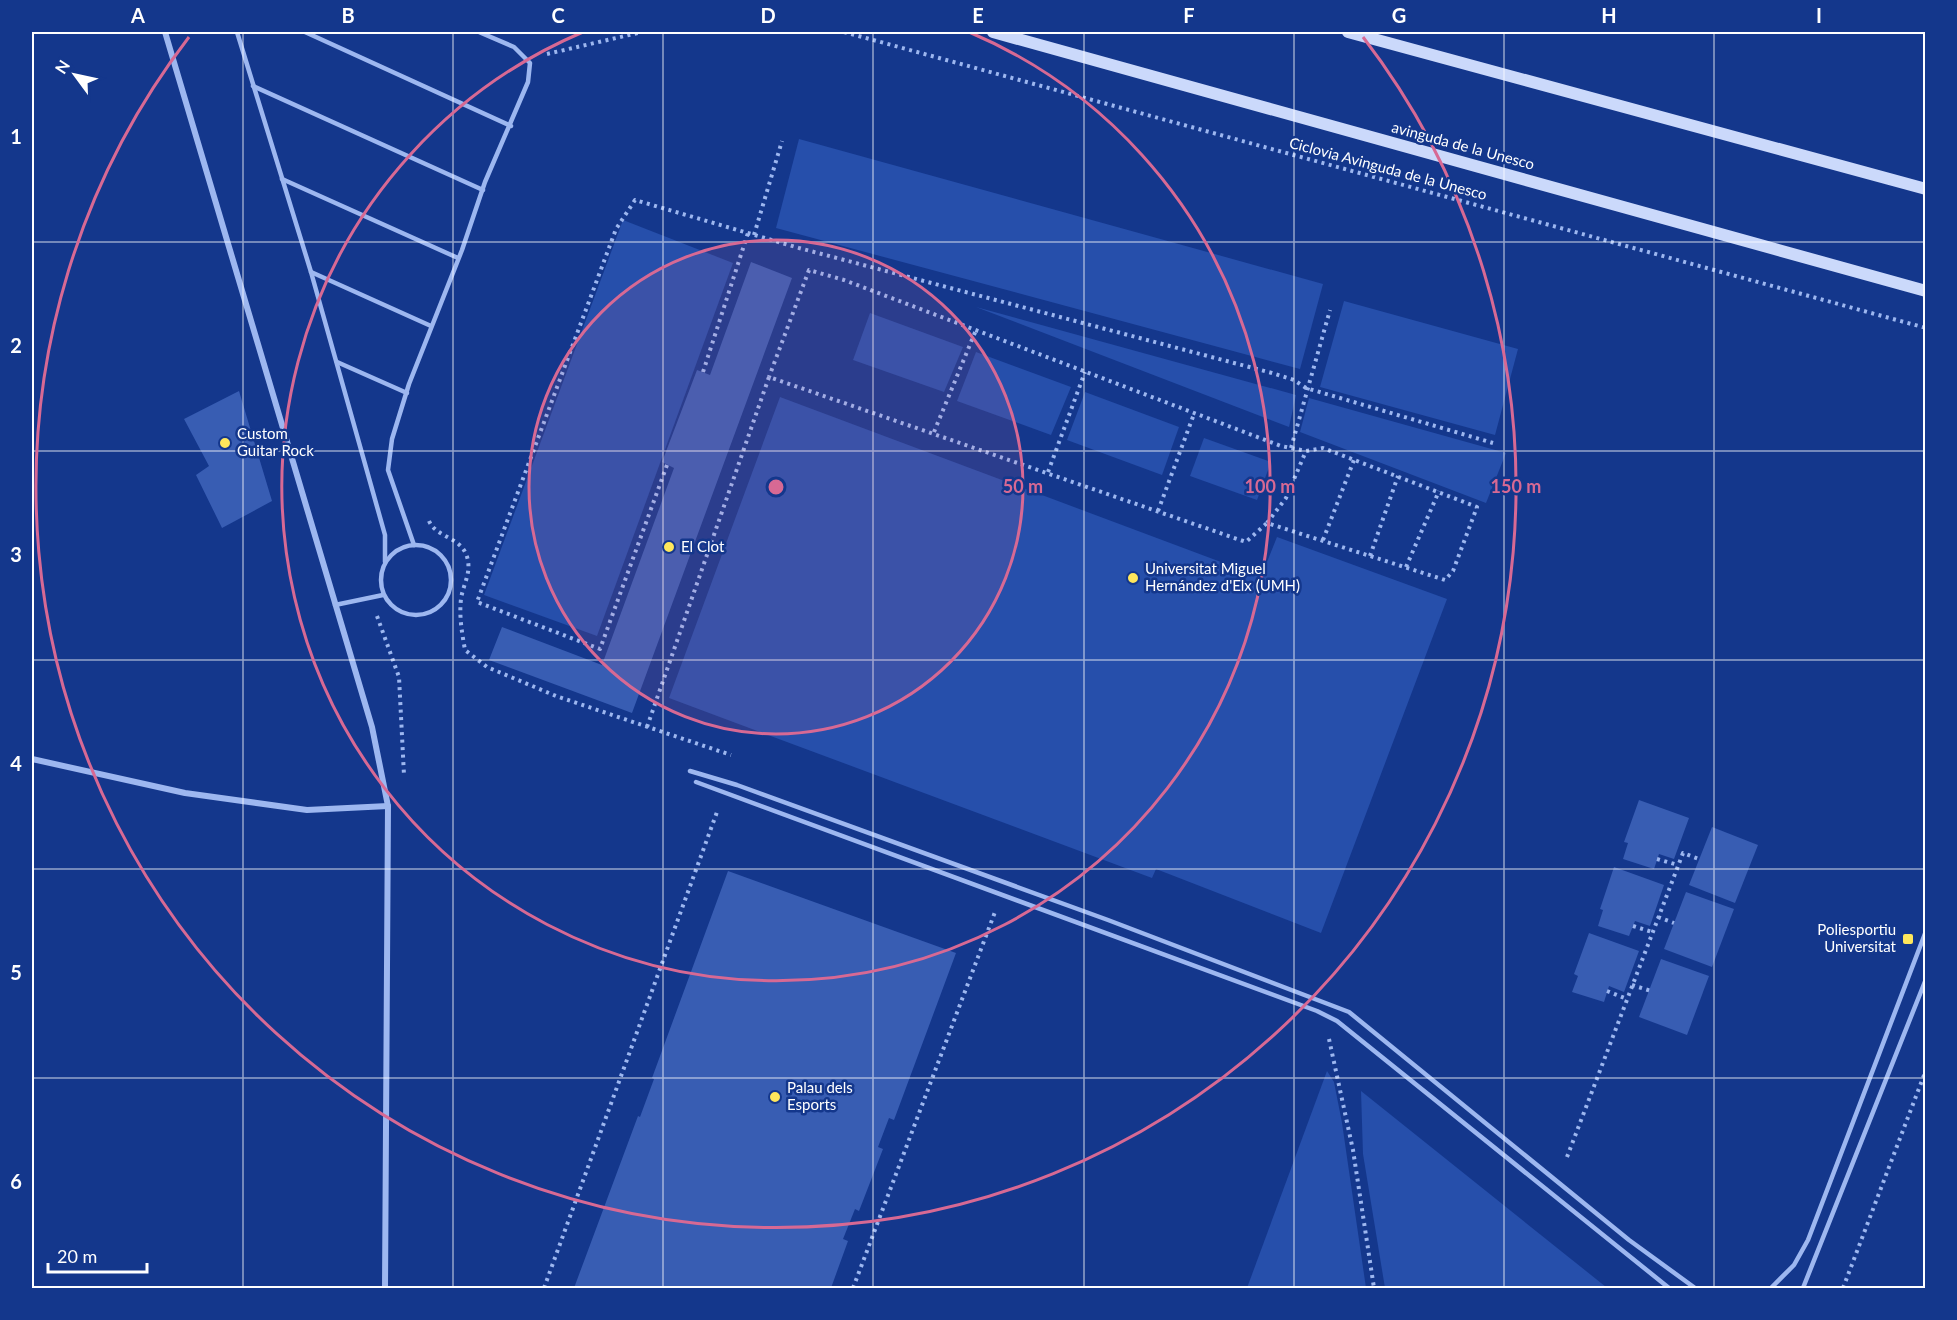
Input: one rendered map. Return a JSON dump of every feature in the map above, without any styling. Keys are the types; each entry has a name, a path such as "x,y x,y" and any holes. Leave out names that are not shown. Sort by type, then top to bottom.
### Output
{"main road":[{"name":"avinguda de la Unesco","path":"993,32 1926,291"},
{"path":"1348,32 1926,189"}],"street":[{"path":"165,32 372,727 388,806 385,1288"},
{"path":"32,759 185,793 307,810 388,806"}],"lane":[{"path":"237,32 311,272 386,536 385,562 380,578 383,595 393,607 408,615 421,615 434,610 445,599 451,585 450,569 442,556 429,547 414,545 397,549 385,562"},
{"path":"305,32 511,126"},
{"path":"414,545 388,470 392,439 431,326 483,190 528,82 531,63 514,47 479,32"},
{"path":"253,86 483,190"},
{"path":"282,179 458,258"},
{"path":"311,272 431,326"},
{"path":"337,362 407,393"},
{"path":"335,605 383,595"},
{"path":"690,771 738,785 1108,920 1349,1012 1629,1240 1695,1288"},
{"path":"696,782 1317,1011 1337,1021 1669,1288"},
{"path":"1771,1288 1794,1265 1808,1240 1926,931"},
{"path":"1803,1288 1926,979"}],"path":[{"path":"541,56 642,32"},
{"name":"Ciclovia Avinguda de la Unesco","path":"844,32 1926,328"},
{"path":"754,235 782,141"},
{"path":"667,465 600,649 477,602 616,229 624,213 635,200 754,235 1272,373 1294,380 1306,388 1493,443"},
{"path":"703,372 748,233"},
{"path":"647,727 769,377 809,270 844,280 1194,414 1291,448 1306,451 1323,448 1477,507 1453,571 1445,579 1267,523"},
{"path":"1291,448 1306,388 1330,310"},
{"path":"934,432 976,330"},
{"path":"1048,472 1085,372"},
{"path":"769,377 934,432 1246,542 1267,523 1286,498 1306,451"},
{"path":"1158,510 1194,414"},
{"path":"1323,540 1354,459"},
{"path":"1370,556 1398,476"},
{"path":"1406,567 1439,491"},
{"path":"428,520 433,530 454,542 466,553 469,573 461,597 460,622 465,650 487,667 556,696 731,755"},
{"path":"544,1288 717,812 728,816"},
{"path":"1567,1157 1683,853 1700,859"},
{"path":"1657,859 1678,865"},
{"path":"984,907 1006,915"},
{"path":"853,1288 995,911"},
{"path":"1658,917 1674,923"},
{"path":"1633,926 1652,932"},
{"path":"1632,985 1651,991"},
{"path":"1607,992 1627,999"},
{"path":"1328,1038 1353,1150 1374,1288"},
{"path":"1843,1288 1926,1070"}],"shaded area":[{"path":"799,139 1323,284 1300,369 776,228"},
{"path":"623,220 733,263 597,636 484,595"},
{"path":"1344,301 1518,349 1495,435 1320,387"},
{"path":"976,307 1296,395 1289,427"},
{"path":"870,313 963,347 944,392 853,360"},
{"path":"976,352 1071,387 1051,435 957,401"},
{"path":"1085,392 1179,427 1162,475 1067,440"},
{"path":"780,397 1261,577 1277,537 1447,599 1321,933 1156,869 1152,878 669,698"},
{"path":"1309,398 1506,453 1486,503 1300,432"},
{"path":"1204,438 1271,462 1257,500 1190,476"},
{"path":"1327,1071 1334,1082 1342,1123 1366,1288 1247,1288"},
{"path":"1361,1091 1606,1287 1385,1288 1363,1154"}],"building":[{"name":"El Clot","path":"751,262 792,278 632,713 489,660 502,627 602,665 674,468 662,462 697,370 710,375"},
{"name":"Custom Guitar Rock","path":"239,391 272,501 222,528 196,475 209,466 184,419"},
{"path":"1639,800 1689,818 1674,859 1659,854 1654,869 1623,859 1628,843 1624,842"},
{"path":"1712,827 1758,845 1735,903 1689,885"},
{"path":"1614,867 1664,885 1650,926 1635,921 1629,936 1598,926 1603,910 1600,909"},
{"name":"Palau dels Esports","path":"728,871 956,953 894,1120 889,1118 878,1147 883,1149 859,1211 855,1209 843,1239 848,1241 831,1288 574,1288 638,1116 640,1117 654,1079 652,1078"},
{"path":"1686,892 1734,909 1712,967 1664,949"},
{"path":"1589,933 1639,951 1624,992 1609,986 1604,1002 1572,992 1578,976 1574,974"},
{"path":"1661,959 1709,976 1687,1035 1639,1017"}],"place":[{"name":"Custom Guitar Rock","path":"225,443"},
{"name":"El Clot","path":"669,547"},
{"name":"Universitat Miguel Hernández d'Elx (UMH)","path":"1133,578"},
{"name":"Poliesportiu Universitat","path":"1908,939"},
{"name":"Palau dels Esports","path":"775,1097"}]}
